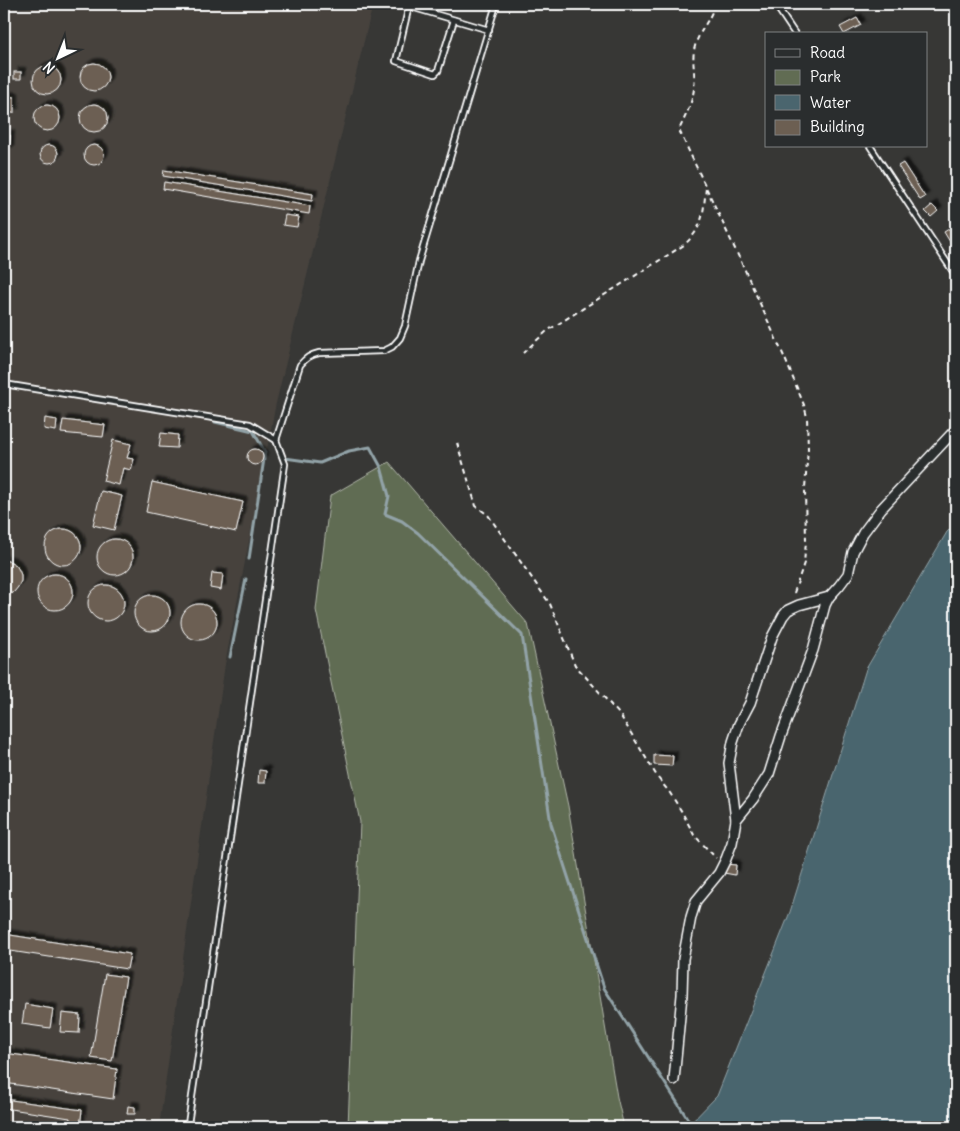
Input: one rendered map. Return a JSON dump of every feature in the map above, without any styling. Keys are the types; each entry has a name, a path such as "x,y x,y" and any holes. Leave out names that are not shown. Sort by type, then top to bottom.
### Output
{"street":[{"path":"736,820 768,774 813,650 825,605 829,597 848,574 853,552 863,533 872,520 956,428"},
{"path":"674,1080 682,995 683,959 690,916 696,901 724,865 732,843 736,820 729,763 732,742 750,703 772,637 779,623 788,610 829,597"}],"lane":[{"path":"401,4 489,30"},
{"path":"276,440 300,364 305,359 312,354 319,353 384,352 392,347 400,338 405,326 419,261 489,30 495,4"},
{"path":"775,4 794,32"},
{"path":"409,6 396,61 435,74 438,71 454,20"},
{"path":"871,148 956,276"},
{"path":"4,384 250,424 276,440 285,464 188,1124 190,1127"}],"path":[{"path":"716,4 698,36 694,48 694,88 690,105 679,130 786,361 807,417 808,449 805,488 806,542 804,563 788,610"},
{"path":"523,353 547,331 691,239 703,218 706,188"},
{"path":"458,443 476,506 488,515 550,604 575,665 620,714 658,778 682,812 694,835 724,865"}],"shaded area":[{"path":"96,4 373,4 276,403 225,664 159,1127 4,1127 4,9"}],"green space":[{"path":"389,462 528,624 568,806 617,1097 624,1127 348,1127 360,822 316,610 330,496"}],"water":[{"path":"956,523 956,1127 687,1127 717,1096 790,912 866,669 947,532"}],"building":[{"path":"857,18 861,25 848,32 843,32 840,27"},
{"path":"94,63 104,67 108,77 104,87 94,91 84,87 80,77 84,67"},
{"path":"47,66 57,70 61,80 57,90 47,94 37,90 33,80 37,70"},
{"path":"14,72 21,72 21,79 14,79"},
{"path":"4,96 14,97 14,113 4,113"},
{"path":"94,104 104,108 108,118 104,128 94,132 84,128 80,118 84,108"},
{"path":"47,105 56,109 60,118 56,127 47,131 38,127 34,118 38,109"},
{"path":"4,134 10,135 9,151 4,151"},
{"path":"49,145 55,148 58,154 55,160 49,163 43,160 40,154 43,148"},
{"path":"94,145 101,148 104,155 101,162 94,165 87,162 84,155 87,148"},
{"path":"903,163 925,197 920,200 898,166"},
{"path":"164,170 313,194 312,201 163,176"},
{"path":"164,182 310,206 309,214 163,189"},
{"path":"932,205 938,211 931,217 925,211"},
{"path":"285,215 299,217 297,227 283,225"},
{"path":"952,227 956,234 956,252 944,232"},
{"path":"45,418 57,420 56,431 44,429"},
{"path":"63,420 105,425 103,437 61,433"},
{"path":"161,433 178,435 177,448 159,447"},
{"path":"113,440 131,444 127,458 134,459 131,470 123,468 119,485 103,481"},
{"path":"255,449 263,457 255,465 247,457"},
{"path":"152,482 243,502 236,532 146,512"},
{"path":"101,491 122,496 114,530 93,525"},
{"path":"63,529 70,530 76,534 80,540 80,554 76,560 70,564 63,565 56,564 50,560 46,554 45,547 46,540 50,534 56,530"},
{"path":"115,539 122,540 128,544 132,550 132,564 128,570 122,574 115,575 108,574 102,570 98,564 97,557 98,550 102,544 108,540"},
{"path":"4,560 16,565 21,575 21,581 14,592 4,596"},
{"path":"212,573 223,574 221,590 210,588"},
{"path":"55,574 62,575 68,579 72,585 72,599 68,605 62,609 55,610 48,609 42,605 38,599 37,592 38,585 42,579 48,575"},
{"path":"106,585 113,586 119,590 123,596 123,610 119,616 113,620 106,621 99,620 93,616 89,610 88,603 89,596 93,590 99,586"},
{"path":"152,595 159,596 165,600 169,606 169,620 165,626 159,630 152,631 145,630 139,626 135,620 134,613 135,606 139,600 145,596"},
{"path":"199,604 206,605 212,609 216,615 216,629 212,635 206,639 199,640 192,639 186,635 182,629 181,622 182,615 186,609 192,605"},
{"path":"654,755 673,756 672,766 654,765"},
{"path":"259,770 266,771 265,783 258,783"},
{"path":"725,864 736,865 735,875 724,873"},
{"path":"4,934 130,954 127,969 4,950"},
{"path":"105,974 126,977 112,1061 91,1058"},
{"path":"25,1004 53,1009 50,1028 22,1024"},
{"path":"62,1013 80,1015 79,1033 60,1032"},
{"path":"4,1053 117,1069 113,1099 4,1083"},
{"path":"4,1099 82,1110 80,1127 69,1127 70,1118 4,1108"},
{"path":"128,1106 135,1107 135,1114 127,1114"}],"waterway":[{"path":"215,422 253,431 265,452 249,559"},
{"path":"285,458 320,463 349,451 370,447 381,467 389,496 385,514 402,521 418,533 522,635 551,824 604,988 691,1124"},
{"path":"230,657 246,579"}]}
